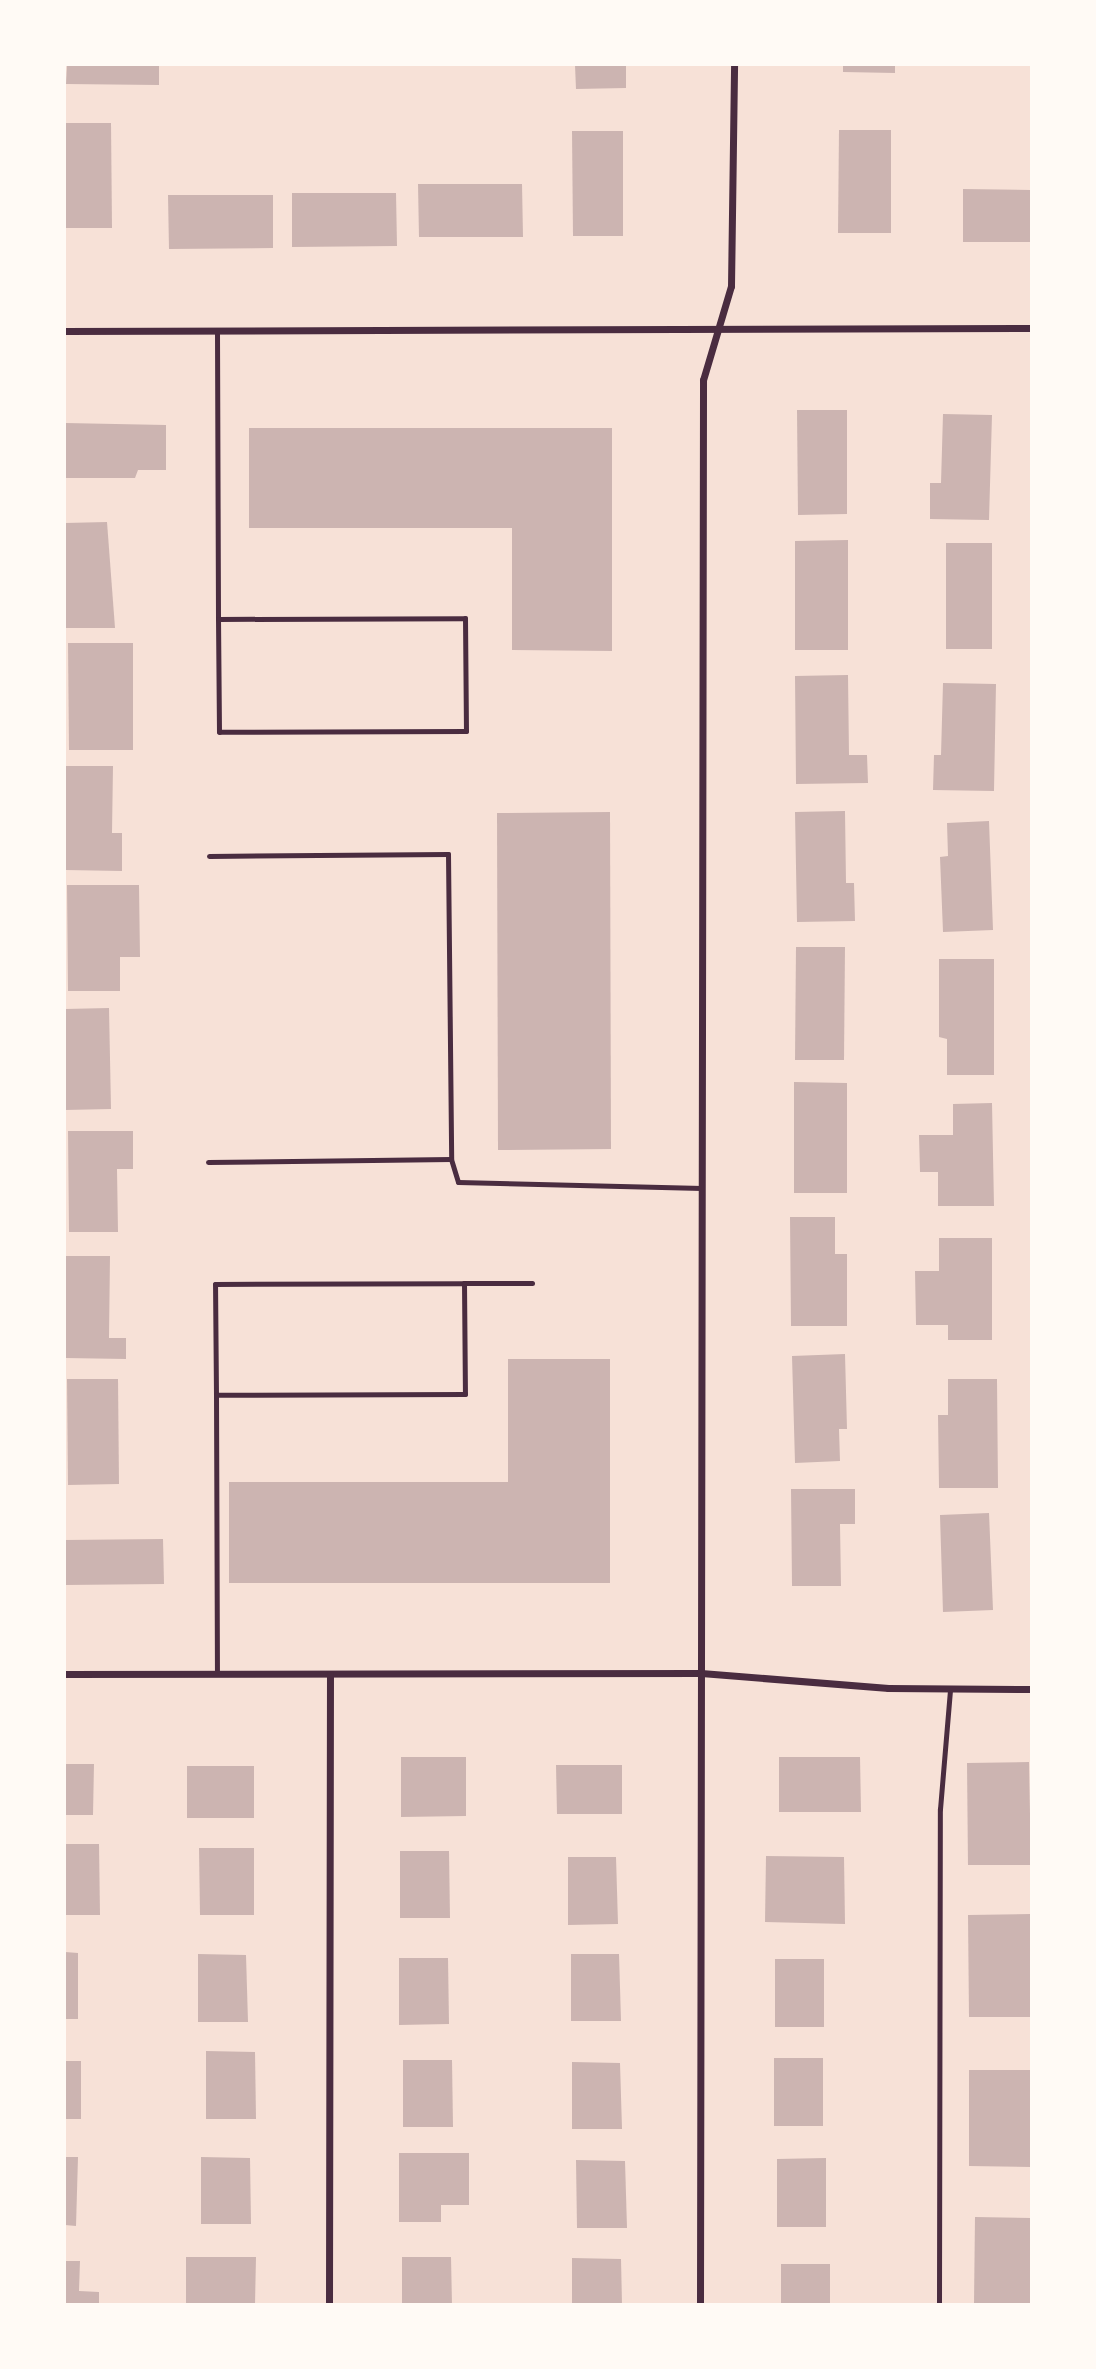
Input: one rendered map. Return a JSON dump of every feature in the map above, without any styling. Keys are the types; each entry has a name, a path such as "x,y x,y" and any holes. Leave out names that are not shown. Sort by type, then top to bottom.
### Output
{"street":[{"path":"700,2304 703,380 720,331 731,286 734,65"},
{"path":"65,331 1031,328"},
{"path":"65,1674 701,1673 950,1689 1031,1689"},
{"path":"329,2304 330,1674"}],"lane":[{"path":"217,332 218,619 219,732 466,731 465,618 218,619"},
{"path":"209,856 448,854 451,1159 458,1182 470,1187 702,1188"},
{"path":"208,1162 451,1159"},
{"path":"216,1395 465,1394 464,1283"},
{"path":"217,1674 215,1284 532,1283"},
{"path":"939,2304 940,1809 950,1689"}],"building":[{"path":"67,65 159,65 159,85 66,84"},
{"path":"575,65 626,65 626,88 576,89"},
{"path":"843,65 895,65 895,73 843,72"},
{"path":"65,123 111,123 112,228 65,228"},
{"path":"839,130 891,130 891,233 838,233"},
{"path":"572,131 623,131 623,236 573,236"},
{"path":"418,184 522,184 523,237 419,237"},
{"path":"963,189 1031,190 1031,242 963,242"},
{"path":"292,193 396,193 397,246 292,247"},
{"path":"168,195 273,195 273,248 169,249"},
{"path":"797,410 847,410 847,514 798,515"},
{"path":"943,414 992,415 989,520 930,519 930,483 941,483"},
{"path":"65,423 166,425 166,470 138,470 135,478 65,478"},
{"path":"249,428 612,428 612,651 512,650 512,528 249,528"},
{"path":"107,522 115,628 65,628 65,523"},
{"path":"848,540 848,650 795,650 795,541"},
{"path":"946,543 992,543 992,649 946,649"},
{"path":"68,643 133,643 133,750 69,750"},
{"path":"848,675 849,755 867,755 868,783 796,784 795,676"},
{"path":"943,683 996,684 994,791 933,790 934,755 941,755"},
{"path":"65,766 113,766 112,833 122,833 122,871 65,870"},
{"path":"845,811 846,883 854,883 855,921 797,922 795,812"},
{"path":"610,812 611,1149 498,1150 497,813"},
{"path":"989,821 993,930 943,932 940,857 948,856 947,823"},
{"path":"67,885 139,885 140,957 120,957 120,991 68,991"},
{"path":"796,947 845,947 844,1060 795,1060"},
{"path":"939,959 994,959 994,1075 947,1075 947,1039 939,1037"},
{"path":"109,1008 111,1109 65,1110 65,1009"},
{"path":"794,1082 847,1083 847,1193 794,1193"},
{"path":"992,1103 994,1206 938,1206 938,1172 920,1172 919,1135 953,1135 953,1104"},
{"path":"68,1131 133,1131 133,1169 117,1169 118,1232 69,1232"},
{"path":"790,1217 835,1217 835,1254 847,1254 847,1326 791,1326"},
{"path":"939,1238 992,1238 992,1340 948,1340 948,1325 916,1325 915,1271 939,1271"},
{"path":"65,1256 110,1256 109,1338 126,1338 126,1359 65,1358"},
{"path":"845,1354 847,1429 839,1429 840,1461 795,1463 792,1356"},
{"path":"508,1359 610,1359 610,1583 229,1583 229,1482 508,1482"},
{"path":"67,1379 118,1379 119,1484 68,1485"},
{"path":"948,1379 997,1379 998,1488 939,1488 938,1415 948,1415"},
{"path":"791,1489 855,1489 855,1524 840,1524 841,1586 792,1586"},
{"path":"989,1513 993,1610 943,1612 940,1515"},
{"path":"163,1539 164,1584 65,1585 65,1540"},
{"path":"401,1757 466,1757 466,1816 401,1817"},
{"path":"779,1757 860,1757 861,1812 779,1812"},
{"path":"1029,1762 1031,1865 968,1865 967,1763"},
{"path":"65,1764 94,1764 93,1815 65,1815"},
{"path":"556,1765 622,1765 622,1814 557,1814"},
{"path":"187,1766 254,1766 254,1818 187,1818"},
{"path":"65,1844 99,1844 100,1915 65,1915"},
{"path":"199,1848 254,1848 254,1915 200,1915"},
{"path":"400,1851 449,1851 450,1918 400,1918"},
{"path":"766,1856 844,1857 845,1924 765,1922"},
{"path":"568,1857 616,1857 618,1924 568,1925"},
{"path":"1031,1914 1031,2017 969,2017 968,1915"},
{"path":"65,1952 78,1953 78,2019 65,2019"},
{"path":"198,1954 246,1955 248,2022 198,2022"},
{"path":"571,1954 619,1954 621,2021 571,2021"},
{"path":"399,1958 448,1958 449,2024 399,2025"},
{"path":"775,1959 824,1959 824,2027 775,2027"},
{"path":"206,2051 255,2052 256,2119 206,2119"},
{"path":"774,2058 823,2058 823,2126 774,2126"},
{"path":"403,2060 452,2060 453,2127 403,2127"},
{"path":"65,2061 81,2061 81,2119 65,2119"},
{"path":"572,2062 620,2063 622,2129 572,2129"},
{"path":"969,2070 1031,2070 1031,2167 969,2166"},
{"path":"399,2153 469,2153 469,2205 441,2205 441,2222 399,2222"},
{"path":"65,2157 78,2157 76,2226 65,2225"},
{"path":"201,2157 250,2158 251,2224 201,2224"},
{"path":"826,2158 826,2227 777,2227 777,2159"},
{"path":"576,2160 625,2161 627,2228 577,2228"},
{"path":"975,2217 1031,2218 1030,2304 974,2304"},
{"path":"186,2257 256,2257 255,2304 186,2304"},
{"path":"402,2257 451,2257 452,2304 402,2304"},
{"path":"572,2258 621,2259 622,2304 572,2304"},
{"path":"65,2261 80,2261 79,2291 99,2292 99,2304 65,2304"},
{"path":"781,2264 830,2264 830,2304 781,2304"}]}
